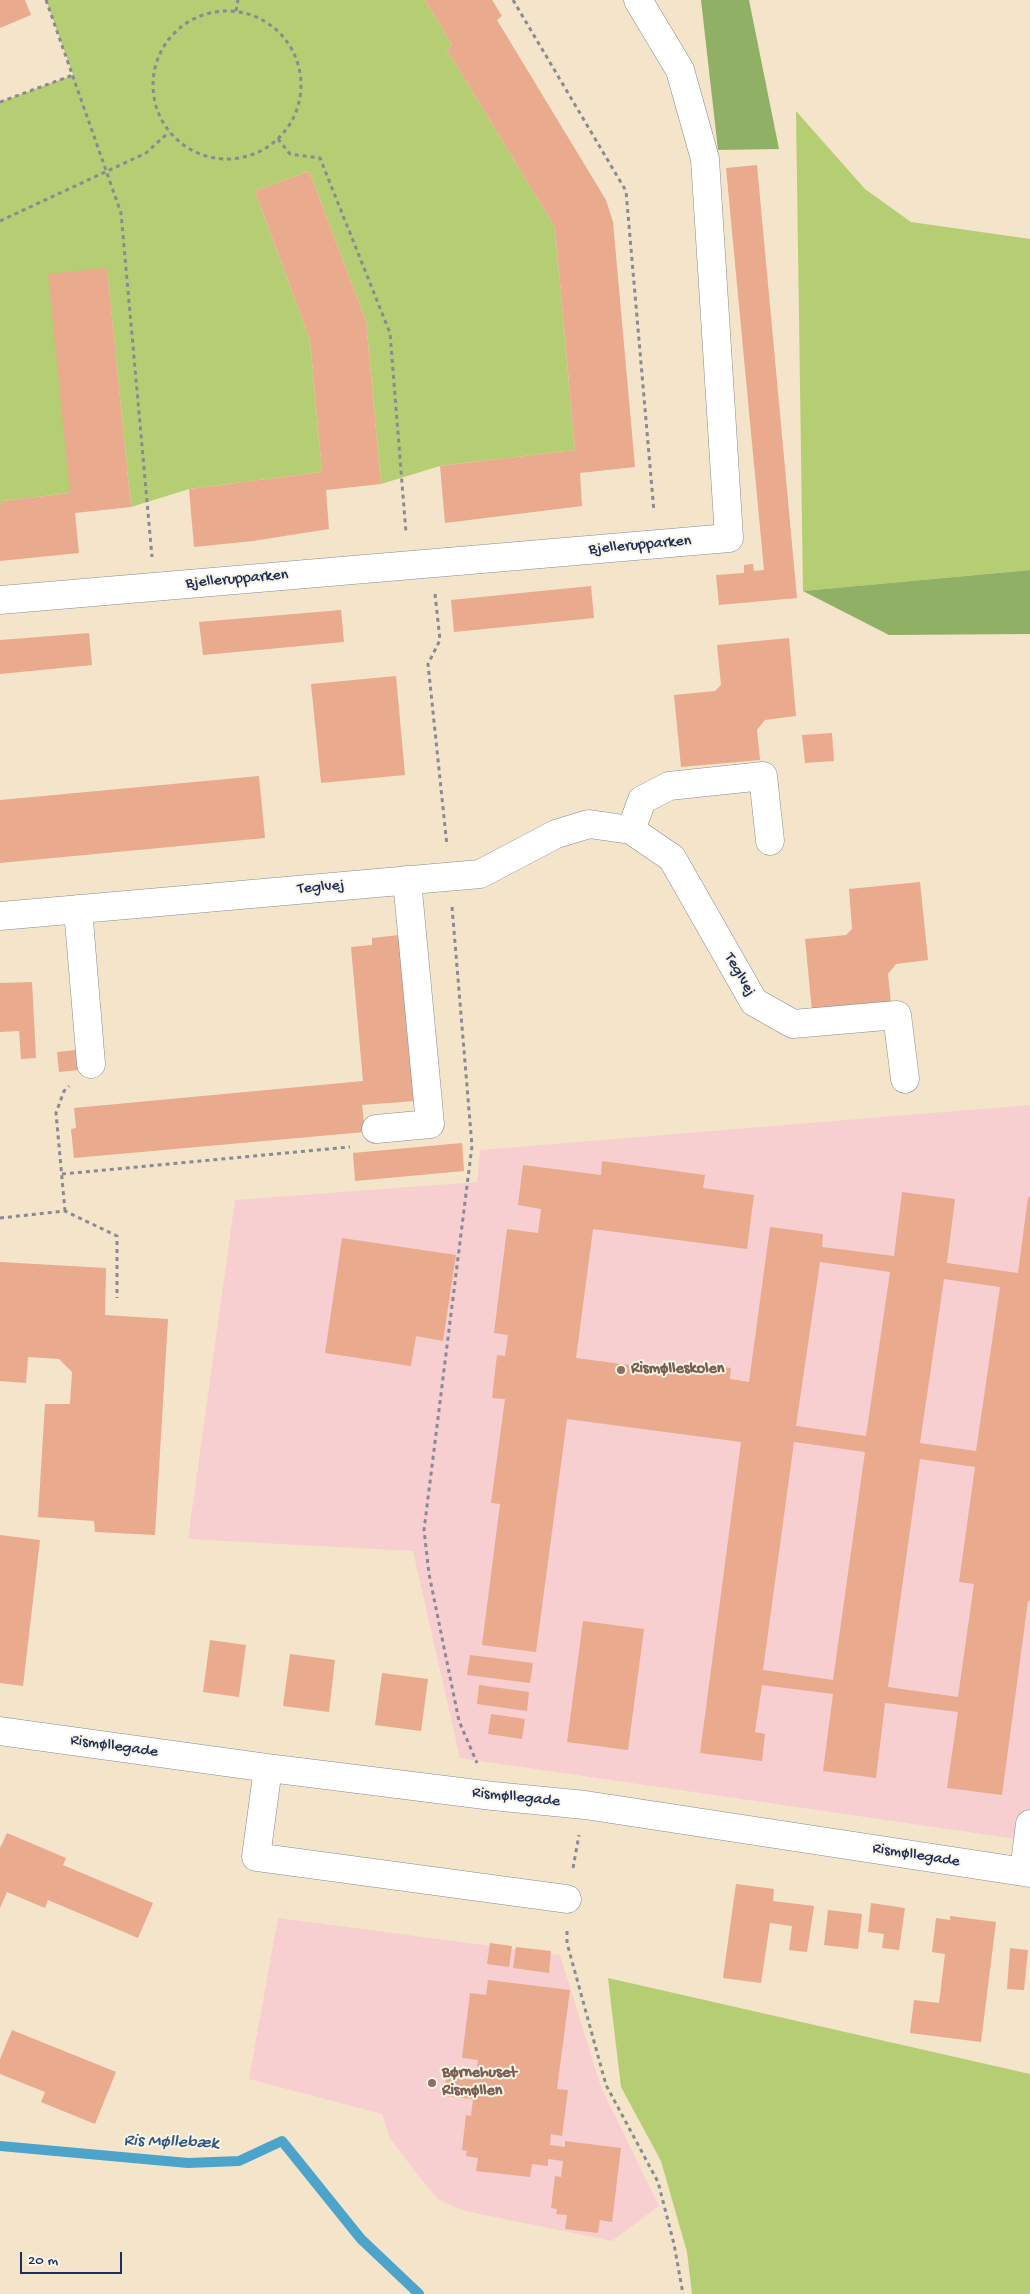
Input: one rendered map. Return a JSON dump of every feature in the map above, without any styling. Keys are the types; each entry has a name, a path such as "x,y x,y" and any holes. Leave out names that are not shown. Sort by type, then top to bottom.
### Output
{"street":[{"name":"Bjellerupparken","path":"0,600 729,538 705,159 680,70 638,0"},
{"path":"631,830 642,800 668,786 764,776 770,841"},
{"name":"Teglvej","path":"0,916 480,874 556,834 589,824 631,830 672,858 754,1002 793,1024 897,1015 905,1079"},
{"path":"376,1129 430,1124 407,880"},
{"path":"78,909 91,1064"},
{"name":"Rismøllegade","path":"0,1732 268,1768 493,1796 585,1805 1027,1873"},
{"path":"268,1768 256,1857 567,1899"},
{"path":"1027,1873 1030,1824"}],"path":[{"path":"46,0 121,213 154,587"},
{"path":"236,11 238,0"},
{"path":"512,0 626,191 657,544"},
{"path":"226,10 251,13 273,26 290,44 300,68 301,93 295,116 278,139 262,151 240,159 216,159 192,152 173,137 170,132 159,118 153,94 153,70 162,47 178,27 201,14 226,10"},
{"path":"0,102 73,75"},
{"path":"0,221 146,153 170,132"},
{"path":"278,139 290,154 320,158 390,333 420,564 440,640 428,664 450,877 472,1146 424,1530 429,1574 459,1721 493,1796"},
{"path":"65,1212 56,1113 64,1091 91,1064"},
{"path":"62,1174 360,1146 376,1129"},
{"path":"0,1218 65,1212 117,1236 117,1298"},
{"path":"585,1805 567,1899 567,1943 606,2085 658,2182 674,2244 683,2294"}],"shaded area":[{"name":"Rismølleskolen","path":"1030,1105 1030,1841 460,1758 413,1551 188,1539 235,1200 477,1182 480,1150"},
{"name":"Børnehuset Rismøllen","path":"278,1918 560,1955 601,2087 659,2206 612,2241 461,2210 438,2199 420,2178 390,2138 382,2114 249,2079"}],"green space":[{"path":"46,0 425,0 452,45 447,50 555,227 575,450 440,466 381,484 366,321 309,171 255,191 310,340 322,472 189,489 131,507 107,269 70,493 2,501 0,505 0,102 73,75"},
{"path":"701,0 749,0 779,149 718,150"},
{"path":"796,111 865,189 911,222 1030,239 1030,570 803,591"},
{"path":"1030,570 1030,634 889,635 803,591"},
{"path":"608,1978 1030,2074 1030,2294 692,2294 687,2252 661,2161 621,2087"}],"building":[{"path":"0,0 25,0 31,15 0,28"},
{"path":"425,0 492,0 502,16 497,20 606,200 613,222 635,467 580,473 582,506 445,523 440,466 575,450 555,227 447,50 452,45"},
{"path":"757,165 797,598 719,605 716,575 744,573 744,565 753,564 754,571 764,570 726,168"},
{"path":"309,171 366,321 381,484 326,490 329,529 253,541 194,547 189,489 322,472 310,340 255,191"},
{"path":"107,268 131,507 75,513 79,553 0,561 0,505 2,501 70,493 48,274"},
{"path":"591,586 594,618 454,632 451,600"},
{"path":"341,610 344,642 203,655 199,622"},
{"path":"89,633 92,665 0,674 0,640"},
{"path":"789,638 796,716 765,720 757,730 760,760 681,767 674,695 715,691 721,685 717,645"},
{"path":"396,676 405,775 321,783 311,684"},
{"path":"832,733 834,761 805,763 802,735"},
{"path":"259,776 265,838 0,863 0,800"},
{"path":"920,882 928,960 896,964 888,974 891,1004 812,1011 805,939 846,935 852,929 849,889"},
{"path":"399,935 415,1101 362,1105 365,1132 74,1158 71,1129 76,1128 74,1108 363,1081 351,947 372,945 372,938"},
{"path":"32,982 36,1058 21,1059 19,1031 0,1032 0,983"},
{"path":"76,1050 79,1070 59,1072 57,1052"},
{"path":"462,1143 464,1171 355,1181 353,1153"},
{"path":"602,1161 705,1175 703,1188 754,1195 747,1249 593,1229 576,1358 690,1373 691,1363 731,1368 730,1379 749,1382 770,1227 823,1234 822,1247 894,1256 902,1192 955,1199 947,1263 1018,1273 1028,1197 1030,1197 1030,1601 1028,1601 1002,1795 947,1788 958,1712 885,1703 876,1778 823,1771 833,1694 762,1685 755,1732 765,1734 762,1761 700,1753 741,1442 567,1419 536,1652 482,1645 500,1504 491,1503 505,1399 492,1398 497,1355 505,1356 508,1335 494,1333 507,1229 538,1233 541,1209 518,1205 523,1165 601,1175","holes":["820,1262 890,1272 866,1436 796,1426","944,1279 1000,1287 976,1451 920,1443","794,1442 865,1452 833,1680 763,1670","920,1459 975,1467 959,1582 974,1584 958,1697 888,1687"]},
{"path":"342,1238 456,1255 443,1341 416,1336 411,1366 325,1353"},
{"path":"0,1262 106,1268 105,1315 168,1319 155,1535 95,1532 94,1521 38,1517 45,1404 70,1404 72,1372 59,1359 28,1357 26,1383 0,1381"},
{"path":"0,1535 40,1540 23,1686 0,1683"},
{"path":"583,1621 644,1629 628,1750 567,1742"},
{"path":"210,1640 246,1645 239,1697 203,1692"},
{"path":"290,1654 335,1660 329,1712 283,1706"},
{"path":"470,1655 533,1663 530,1683 467,1675"},
{"path":"382,1673 428,1679 421,1731 375,1725"},
{"path":"479,1685 529,1692 527,1711 477,1704"},
{"path":"491,1714 525,1719 522,1739 488,1734"},
{"path":"7,1833 66,1858 63,1865 153,1903 138,1938 48,1900 45,1908 7,1892 0,1908 0,1848"},
{"path":"736,1884 774,1889 773,1901 814,1906 807,1952 789,1950 792,1926 770,1923 761,1983 723,1978"},
{"path":"871,1903 905,1908 899,1950 882,1948 884,1934 868,1932"},
{"path":"828,1910 862,1914 858,1949 824,1945"},
{"path":"950,1916 996,1922 981,2042 910,2033 914,2000 939,2003 945,1954 932,1952 936,1918 950,1920"},
{"path":"490,1943 512,1946 509,1967 487,1964"},
{"path":"516,1947 551,1951 549,1973 513,1968"},
{"path":"1010,1948 1028,1950 1024,1990 1007,1989"},
{"path":"488,1980 570,1990 557,2089 568,2090 562,2136 551,2134 550,2145 565,2147 565,2141 621,2148 612,2222 600,2220 598,2233 565,2229 567,2215 556,2214 557,2209 551,2208 555,2176 561,2177 563,2161 548,2159 548,2166 532,2164 530,2177 476,2171 478,2158 466,2156 467,2151 462,2150 466,2115 471,2116 473,2099 444,2096 446,2076 475,2080 478,2060 462,2058 470,1993 486,1995"},
{"path":"12,2030 116,2072 95,2124 41,2102 45,2092 0,2074 0,2059"}],"waterway":[{"name":"Ris Møllebæk","path":"0,2146 188,2163 239,2161 282,2141 361,2239 419,2294"}],"place":[{"name":"Rismølleskolen","path":"621,1370"},
{"name":"Børnehuset Rismøllen","path":"432,2083"}]}
